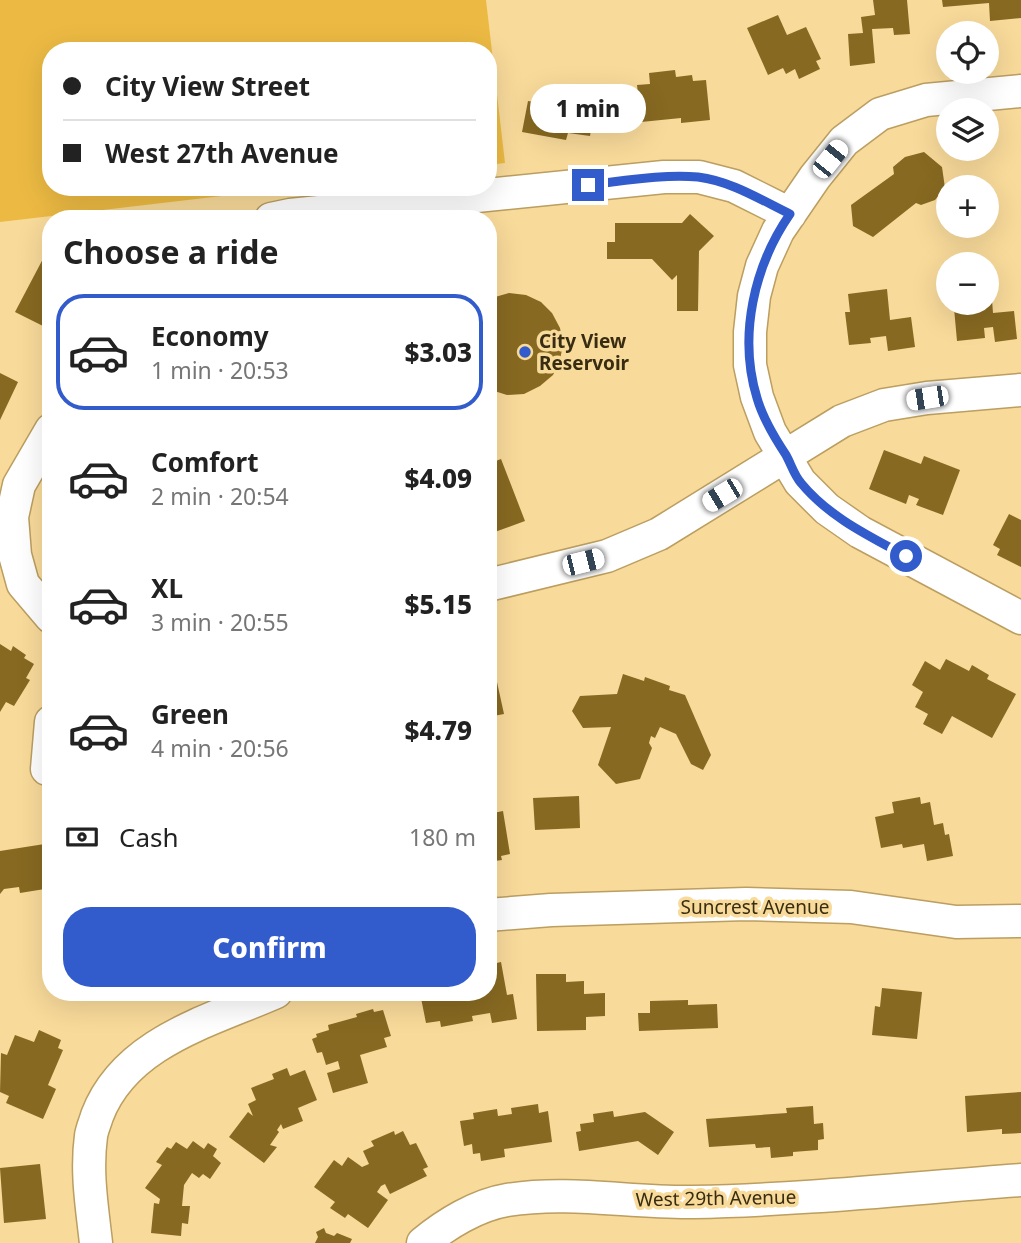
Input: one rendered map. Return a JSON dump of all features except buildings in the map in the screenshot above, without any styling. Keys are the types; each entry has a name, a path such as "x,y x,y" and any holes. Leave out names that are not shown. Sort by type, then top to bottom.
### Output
{"street":[{"path":"1021,90 926,100 880,114 844,141 778,231 762,266 754,296 750,332 750,365 757,397 770,432 800,482 827,509 849,524 1021,618"},
{"path":"497,194 664,177 699,177 734,186 790,214"},
{"path":"339,210 477,196"},
{"path":"497,583 607,556 659,534 842,421 884,405 927,398 1021,390"},
{"path":"42,445 19,485 12,517 15,555 23,584 42,606"},
{"name":"Suncrest Avenue","path":"497,914 746,904 851,907 956,922 1021,921"},
{"path":"96,1243 88,1177 91,1134 104,1098 132,1063 166,1039 255,1001"},
{"name":"West 29th Avenue","path":"423,1243 459,1217 504,1201 553,1195 663,1203 730,1202 1021,1180"}],"shaded area":[{"path":"0,0 486,0 491,42 42,42 42,196 222,196 103,210 42,210 42,217 0,222"},
{"path":"497,94 505,163 497,164"}],"place":[{"name":"City View Reservoir","path":"525,352"}],"route":[{"path":"588,185 664,177 699,177 734,186 790,214 778,231 762,266 754,296 750,365 757,397 770,432 800,482 827,509 860,532 906,556"}]}
